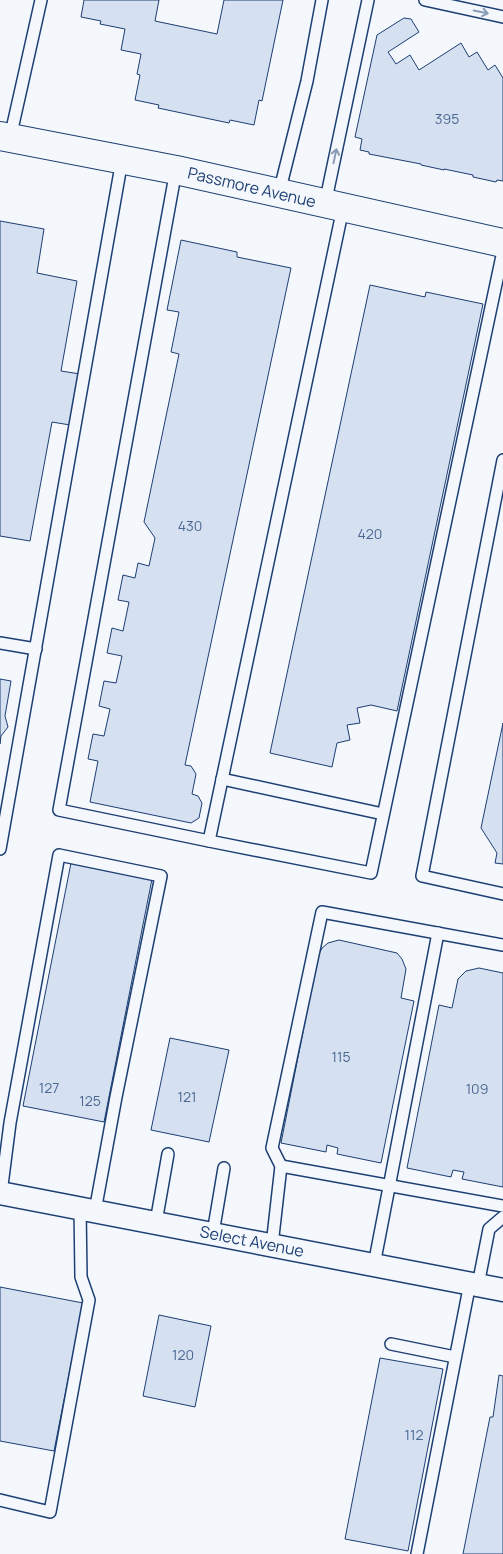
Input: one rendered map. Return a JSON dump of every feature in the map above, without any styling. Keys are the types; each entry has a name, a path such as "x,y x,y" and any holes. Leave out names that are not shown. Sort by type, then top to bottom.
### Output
{"street":[{"name":"Passmore Avenue","path":"5,137 176,170 503,243"},
{"name":"Select Avenue","path":"0,1193 503,1290"}],"lane":[{"path":"5,137 41,0"},
{"path":"279,193 307,81 322,0"},
{"path":"209,841 334,206 368,0"},
{"path":"425,0 503,17"},
{"path":"0,849 122,160"},
{"path":"176,170 59,810 371,873 503,251"},
{"path":"503,460 422,876 503,894"},
{"path":"0,643 36,650"},
{"path":"222,779 383,814"},
{"path":"0,1193 10,1123 60,855 161,876 116,1098 88,1209 81,1277 89,1300 50,1512 0,1500"},
{"path":"272,1244 281,1166 272,1148 322,912 503,945"},
{"path":"374,1264 438,933"},
{"path":"156,1222 168,1154"},
{"path":"281,1166 503,1206"},
{"path":"213,1233 224,1168"},
{"path":"417,1554 455,1356 488,1228 503,1218"},
{"path":"391,1344 455,1356"}],"building":[{"path":"84,0 159,0 155,21 217,34 224,0 283,0 262,101 259,100 254,125 230,120 229,123 158,108 159,105 135,100 140,75 137,74 141,54 121,50 125,29 100,24 101,21 81,17"},
{"path":"404,18 411,19 419,32 388,52 396,64 410,55 419,70 461,43 469,57 477,52 488,70 495,65 503,78 503,181 497,180 496,182 473,177 473,175 369,154 369,152 360,150 362,139 355,137 377,35"},
{"path":"0,221 44,229 37,273 77,281 61,371 80,374 70,425 52,422 30,541 0,536"},
{"path":"181,240 237,252 237,257 291,268 185,765 191,766 196,774 192,794 198,796 202,803 199,818 191,823 90,802 98,761 88,759 93,734 104,736 110,709 99,706 104,681 116,683 122,656 107,653 112,628 123,631 129,602 118,600 123,575 135,578 138,563 149,566 155,538 144,522 179,354 171,352 179,312 167,310"},
{"path":"370,285 425,297 426,292 483,304 397,711 371,705 357,708 360,723 347,725 350,740 337,743 332,767 270,753"},
{"path":"0,679 11,681 5,716 8,727 1,736 0,744"},
{"path":"503,723 503,864 495,863 497,853 481,828"},
{"path":"71,863 152,879 104,1122 23,1106"},
{"path":"339,940 397,953 406,969 401,998 414,1001 381,1163 337,1154 338,1148 327,1145 326,1152 281,1143 318,956 322,948 328,943"},
{"path":"479,968 503,973 503,1187 462,1179 464,1172 453,1170 451,1177 407,1168 439,1005 452,1008 458,979 466,971"},
{"path":"170,1038 229,1050 209,1142 151,1130"},
{"path":"0,1287 83,1303 54,1451 0,1441"},
{"path":"159,1315 211,1326 195,1407 143,1396"},
{"path":"380,1358 443,1369 408,1551 345,1539"},
{"path":"499,1375 503,1376 503,1554 463,1554 490,1417 493,1417"}]}
